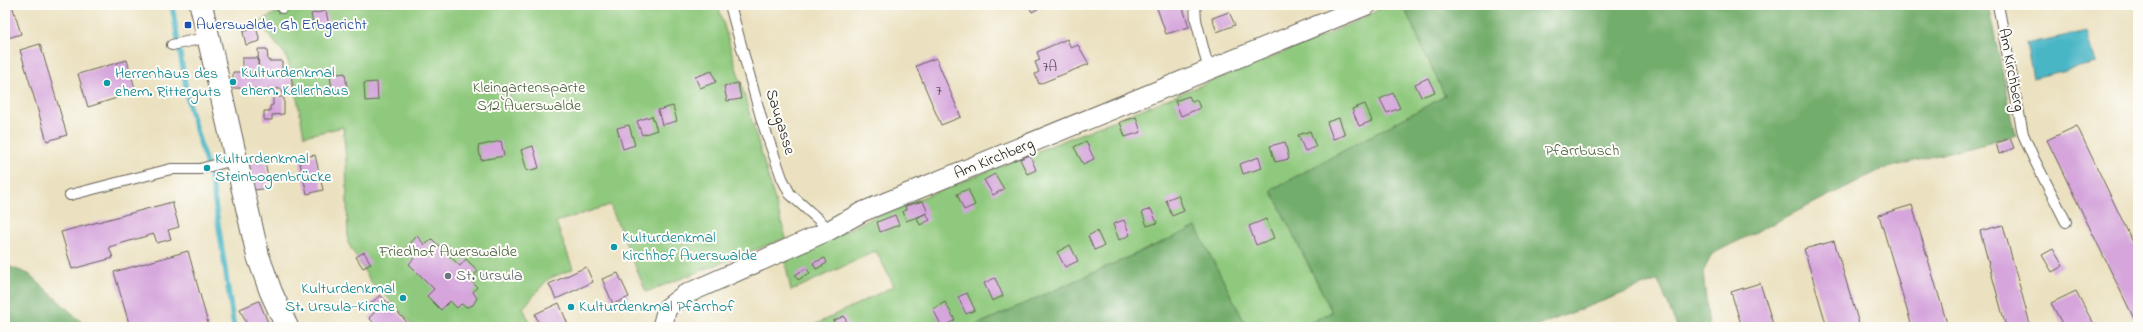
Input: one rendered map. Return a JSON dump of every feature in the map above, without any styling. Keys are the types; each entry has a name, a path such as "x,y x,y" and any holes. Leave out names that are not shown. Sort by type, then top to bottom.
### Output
{"main road":[{"path":"201,5 209,37 227,162 271,292 287,327"}],"street":[{"name":"Am Kirchberg","path":"662,327 667,308 684,295 830,230 862,212 1367,5"}],"lane":[{"name":"Saugasse","path":"730,5 762,120 782,178 790,194 830,230"},
{"path":"1195,5 1196,20 1209,71"},
{"name":"Am Kirchberg","path":"1998,5 2023,134 2066,222"},
{"path":"172,45 209,37"},
{"path":"70,194 171,169 200,169 227,162"}],"green space":[{"path":"292,5 718,5 786,238 646,292 610,205 556,222 573,269 548,279 523,308 532,327 414,327 382,291 378,294 348,243 346,159 343,127 304,136 293,75 285,54 258,22"},
{"path":"1386,5 1403,5 1445,96 1271,190 1332,312 1302,327 1247,327 1195,228 972,327 810,327 894,286 876,251 791,291 785,261 876,216 1324,36 1371,14"},
{"name":"Pfarrbusch","path":"1403,5 1988,5 2016,135 1880,170 1712,254 1703,272 1709,327 1677,327 1658,280 1534,327 1302,327 1332,312 1271,190 1445,96"},
{"path":"1196,227 1247,327 972,327"},
{"path":"5,265 29,274 87,327 5,327"}],"water":[{"path":"2087,31 2096,63 2033,78 2026,44"}],"building":[{"path":"5,5 12,5 21,34 5,39"},
{"path":"1028,5 1045,5 1032,12"},
{"path":"1156,5 1182,5 1189,27 1166,34"},
{"path":"326,11 329,26 314,29 311,14"},
{"path":"1229,12 1235,25 1217,32 1212,18"},
{"path":"256,27 260,41 246,45 243,32"},
{"path":"1067,39 1071,48 1078,45 1089,64 1039,84 1035,74 1039,72 1035,62 1040,60 1037,52"},
{"path":"40,44 67,135 47,141 20,50"},
{"path":"258,49 267,49 268,61 282,61 282,72 291,72 293,94 283,95 282,89 233,88 233,72 259,72"},
{"path":"242,58 258,58 258,71 242,71"},
{"path":"936,58 961,117 941,125 916,66"},
{"name":"Herrenhaus des ehem. Ritterguts","path":"127,60 136,92 88,107 78,74"},
{"path":"712,71 716,82 700,88 695,77"},
{"path":"345,73 347,88 332,90 330,75"},
{"path":"1428,78 1435,92 1421,97 1415,84"},
{"path":"377,82 378,100 365,101 364,83"},
{"path":"738,83 741,99 727,101 724,86"},
{"path":"1393,93 1400,108 1387,113 1380,99"},
{"path":"1189,96 1192,102 1197,100 1200,108 1181,116 1175,101"},
{"path":"273,97 284,97 284,114 272,115 272,120 264,120 264,111 270,111 270,106 273,105"},
{"path":"1365,104 1372,121 1359,126 1352,109"},
{"path":"673,106 677,121 662,125 658,110"},
{"path":"652,116 657,130 642,135 637,121"},
{"path":"1136,117 1141,132 1125,137 1120,122"},
{"path":"1339,118 1345,135 1333,139 1327,122"},
{"path":"629,125 635,145 623,149 617,128"},
{"path":"2077,126 2138,253 2138,327 2047,140"},
{"path":"1310,131 1316,147 1305,151 1298,135"},
{"path":"2010,138 2014,148 1999,154 1996,143"},
{"path":"501,141 504,156 481,160 478,146"},
{"path":"1086,141 1094,159 1083,164 1074,147"},
{"path":"1285,142 1289,159 1275,162 1270,146"},
{"path":"533,146 539,168 527,171 521,150"},
{"path":"315,155 323,190 307,194 299,158"},
{"path":"1030,155 1036,170 1027,174 1020,159"},
{"path":"264,157 270,188 254,190 248,159"},
{"path":"1259,157 1262,168 1243,174 1240,164"},
{"path":"995,174 1004,189 993,195 984,180"},
{"path":"968,189 975,205 964,210 957,194"},
{"path":"1178,195 1184,211 1172,216 1166,200"},
{"path":"923,201 928,213 906,221 903,211 906,210 905,206"},
{"path":"172,202 179,227 168,230 171,239 157,243 154,234 109,247 113,258 72,269 61,232"},
{"path":"1912,205 1948,327 1912,327 1879,215"},
{"path":"1151,209 1157,223 1147,226 1142,212"},
{"path":"926,213 930,220 920,225 917,218"},
{"path":"895,215 899,225 880,232 877,222"},
{"path":"1266,219 1274,238 1256,245 1249,226"},
{"path":"1124,220 1130,235 1119,240 1113,224"},
{"path":"2003,225 2030,324 2017,327 2006,327 1980,231"},
{"path":"1097,231 1104,246 1094,250 1088,236"},
{"name":"St. Ursula","path":"417,236 425,245 432,239 460,266 466,259 478,271 470,280 477,287 473,292 477,298 473,305 467,307 461,304 457,308 450,301 441,310 427,296 434,289 409,264 415,257 406,248"},
{"path":"1834,241 1860,327 1827,327 1804,249"},
{"path":"1070,245 1078,261 1065,267 1057,252"},
{"path":"2053,249 2063,266 2052,272 2042,255"},
{"path":"188,251 209,327 130,327 114,272"},
{"path":"364,252 371,264 363,268 356,257"},
{"path":"825,258 827,263 816,269 813,263"},
{"path":"586,267 593,282 556,299 549,284"},
{"path":"806,268 810,273 798,280 795,275"},
{"path":"618,273 629,297 613,304 602,279"},
{"path":"995,278 1003,296 992,301 984,283"},
{"path":"1760,283 1774,327 1742,327 1731,292"},
{"path":"2076,291 2095,327 2064,327 2051,303"},
{"path":"967,293 975,310 966,314 958,297"},
{"path":"380,295 412,327 378,327 369,318 375,312 369,305"},
{"path":"259,301 270,327 248,327 240,309"},
{"path":"945,302 955,320 942,327 933,309"},
{"path":"559,303 569,327 540,327 535,314"},
{"path":"844,316 849,326 836,327 833,321"}],"waterway":[{"path":"172,5 189,106 212,183 234,327"}],"place":[{"name":"Auerswalde, Gh Erbgericht","path":"188,25"},
{"name":"Kulturdenkmal ehem. Kellerhaus","path":"233,82"},
{"name":"Herrenhaus des ehem. Ritterguts","path":"107,83"},
{"name":"Kulturdenkmal Steinbogenbrücke","path":"207,168"},
{"name":"Kulturdenkmal Kirchhof Auerswalde","path":"614,247"},
{"name":"St. Ursula","path":"448,276"},
{"name":"Kulturdenkmal St. Ursula-Kirche","path":"403,298"},
{"name":"Kulturdenkmal Pfarrhof","path":"571,307"}],"park label":[{"name":"Kleingartensparte S12 Auerswalde","path":"529,97"},
{"name":"Friedhof Auerswalde","path":"448,252"}]}
